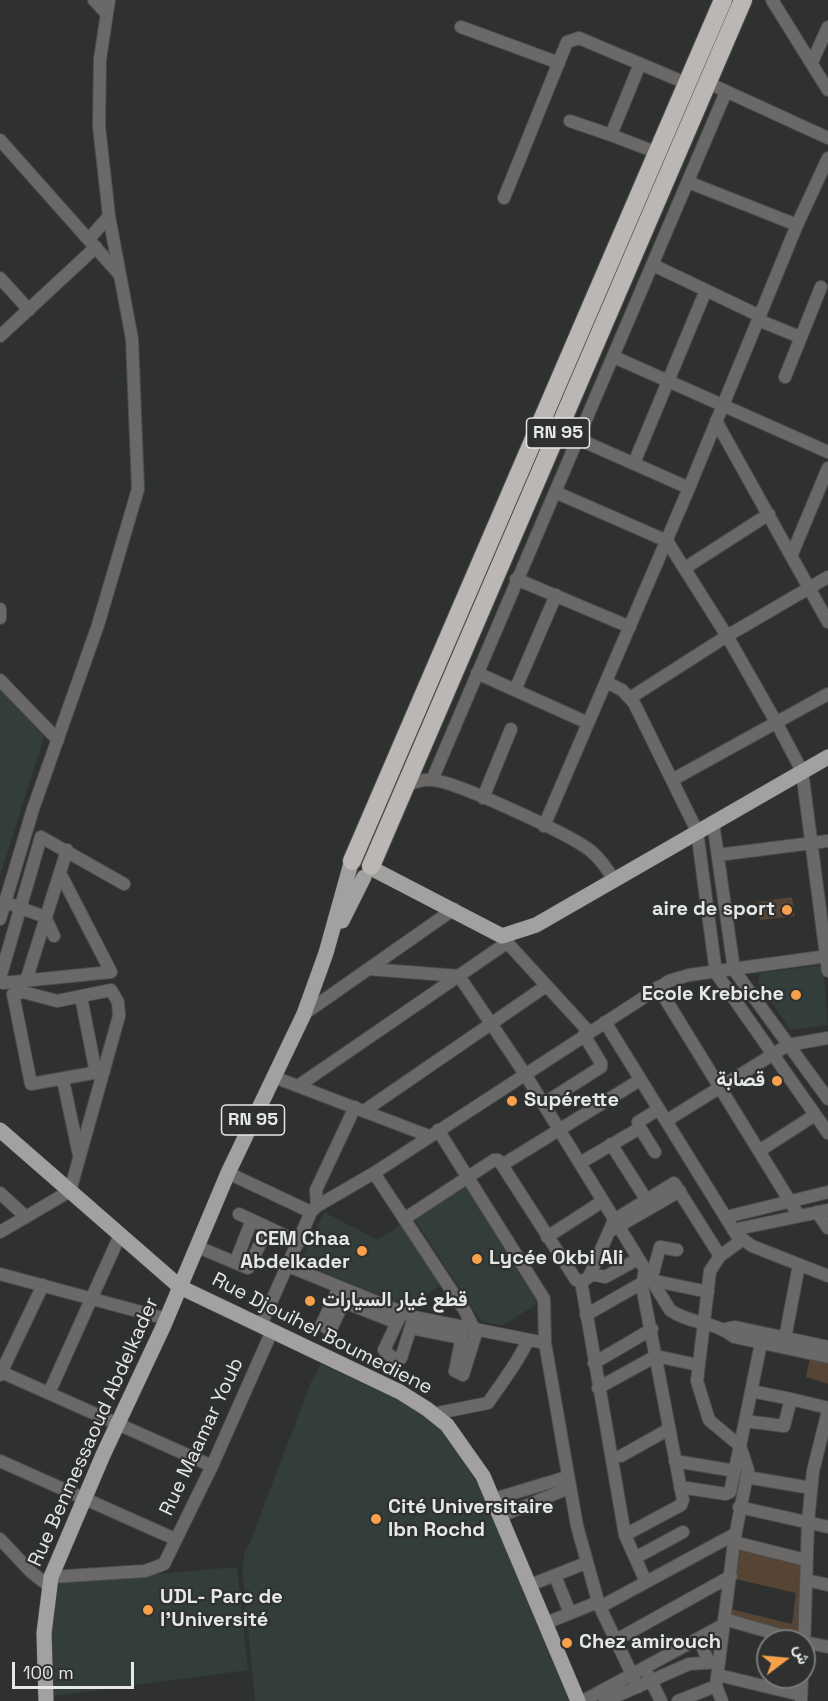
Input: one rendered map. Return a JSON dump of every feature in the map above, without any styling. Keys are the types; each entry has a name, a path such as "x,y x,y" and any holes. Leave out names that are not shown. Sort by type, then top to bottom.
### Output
{"highway":[{"name":"RN 95","path":"351,864 723,0"},
{"name":"RN 95","path":"371,873 405,786 743,0"}],"main road":[{"path":"351,864 361,857 368,860 371,873 454,909 505,939 536,925 828,757"},
{"name":"RN 95","path":"180,1287 228,1173 304,1014 326,953 351,864"},
{"name":"RN 95","path":"326,953 371,873"},
{"name":"Rue Djouihel Boumediene","path":"0,1130 180,1287 400,1392 433,1414 463,1444 494,1499 578,1701"},
{"name":"Rue Benmessaoud Abdelkader","path":"46,1701 44,1633 50,1582 84,1499 180,1287"}],"street":[{"path":"0,920 33,809 95,636 138,489 135,371 100,151 98,102 107,6 94,0"},
{"path":"772,0 828,90"},
{"path":"461,27 559,63"},
{"path":"812,62 828,27"},
{"path":"504,198 567,42 579,38 688,84"},
{"path":"610,135 640,64"},
{"path":"708,84 828,138"},
{"path":"432,780 726,92"},
{"path":"570,121 658,153"},
{"path":"0,140 121,275"},
{"path":"544,826 667,541 797,225 828,158"},
{"path":"688,182 797,225"},
{"path":"0,336 29,310 93,243 109,216"},
{"path":"653,265 800,338"},
{"path":"0,278 29,310"},
{"path":"785,377 821,287"},
{"path":"634,462 706,290"},
{"path":"614,357 828,452"},
{"path":"717,421 828,622"},
{"path":"578,439 689,488"},
{"path":"792,554 828,468"},
{"path":"555,492 667,541 727,636 802,771 828,971"},
{"path":"685,568 769,514"},
{"path":"630,698 727,636 825,579 828,567"},
{"path":"516,579 630,627"},
{"path":"515,690 556,595"},
{"path":"0,609 0,618"},
{"path":"477,673 588,723"},
{"path":"0,680 58,740"},
{"path":"606,682 630,698 698,831 716,973 828,1134"},
{"path":"672,780 828,694"},
{"path":"483,798 512,729"},
{"path":"405,786 432,780 483,798 591,851 604,864 613,879"},
{"path":"713,822 734,970 828,1098"},
{"path":"60,873 111,972 3,983 0,979 40,838 67,850 124,884"},
{"path":"718,855 828,841"},
{"path":"26,981 67,850"},
{"path":"6,901 45,917 54,936"},
{"path":"304,1014 454,909"},
{"path":"298,1086 459,976 505,939 586,1034 602,1066 543,1104"},
{"path":"228,1173 314,1209 374,1173 658,987 685,976 827,956"},
{"path":"369,969 459,976"},
{"path":"459,976 525,1074 603,1201 614,1226 670,1310 679,1316 725,1329 735,1327 762,1338 806,1347 828,1347"},
{"path":"359,1109 546,987"},
{"path":"658,987 799,1216"},
{"path":"0,1232 70,1191 100,1072 119,1018 118,1002 111,990 57,1001 18,991 12,996 30,1083 63,1080 100,1072"},
{"path":"81,996 100,1072"},
{"path":"604,1022 742,1240 828,1276"},
{"path":"666,1121 788,1045 828,1038"},
{"path":"274,1077 359,1109 434,1133 468,1177 542,1293 545,1304 545,1343 568,1482 586,1563 599,1604 638,1687"},
{"path":"63,1080 79,1156"},
{"path":"502,1165 640,1080"},
{"name":"Rue Maamar Youb","path":"50,1582 155,1569 167,1559 212,1466 288,1266 314,1209 316,1190 359,1109"},
{"path":"655,1152 638,1122 659,1109"},
{"path":"759,1151 815,1115"},
{"path":"580,1163 640,1128"},
{"path":"611,1144 649,1204"},
{"path":"404,1219 496,1159 571,1274 586,1278 644,1273 708,1292"},
{"path":"374,1173 465,1311 469,1331"},
{"path":"646,1582 625,1535 586,1315 586,1278 614,1226 677,1187 720,1256"},
{"path":"726,1218 828,1192"},
{"path":"0,1193 26,1217"},
{"path":"547,1237 603,1201"},
{"path":"734,1230 822,1211 828,1228"},
{"path":"239,1214 298,1242"},
{"path":"235,1263 252,1220"},
{"path":"198,1247 250,1267 268,1228"},
{"path":"49,1393 120,1234"},
{"path":"740,1446 709,1420 698,1381 698,1365 710,1271 720,1256 742,1240"},
{"path":"586,1315 644,1273 660,1247 677,1250"},
{"path":"785,1338 799,1265"},
{"path":"288,1266 406,1320 545,1343"},
{"path":"625,1535 682,1504 644,1273"},
{"path":"0,1274 167,1319"},
{"path":"43,1285 1,1373 212,1466"},
{"path":"594,1363 652,1329"},
{"path":"762,1338 785,1338 828,1357"},
{"path":"722,1701 714,1661 731,1576 739,1507 740,1446 762,1338"},
{"path":"433,1414 488,1403 502,1380 517,1363 528,1340"},
{"path":"598,1388 656,1356 698,1365"},
{"path":"751,1391 791,1399 828,1410 822,1456 811,1488 804,1629"},
{"path":"745,1421 784,1426 791,1399"},
{"path":"621,1456 669,1429"},
{"path":"0,1461 175,1539"},
{"path":"675,1461 811,1488"},
{"path":"680,1487 727,1494 740,1474"},
{"path":"494,1499 568,1482"},
{"path":"501,1516 568,1482"},
{"path":"739,1507 828,1527"},
{"path":"635,1558 683,1532"},
{"path":"546,1623 599,1604 734,1538 806,1560"},
{"path":"0,1539 18,1558 50,1582"},
{"path":"530,1586 586,1563"},
{"path":"555,1576 570,1613"},
{"path":"616,1640 731,1576"},
{"path":"806,1580 828,1585"},
{"path":"583,1701 699,1638 723,1622 756,1630"},
{"path":"699,1638 714,1661"},
{"path":"605,1701 689,1664 714,1661"},
{"path":"644,1666 661,1701"},
{"path":"678,1701 717,1680 801,1698"}],"shaded area":[{"path":"0,685 45,734 0,876"},
{"path":"792,897 795,916 760,920 757,902"},
{"name":"Ecole Krebiche","path":"823,965 828,1025 791,1030 758,983 760,973"},
{"name":"Lycée Okbi Ali","path":"465,1183 540,1302 502,1326 481,1321 413,1217"},
{"name":"CEM Chaa Abdelkader","path":"324,1212 378,1240 402,1224 441,1285 408,1306 300,1263"},
{"path":"810,1358 828,1363 828,1384 806,1377"},
{"name":"Cité Universitaire Ibn Rochd","path":"321,1364 400,1401 437,1424 462,1457 482,1493 569,1701 255,1701 242,1567 245,1551 311,1382"},
{"path":"741,1547 802,1563 801,1629 774,1629 729,1617 731,1609 792,1624 796,1593 735,1579"},
{"name":"UDL- Parc de l'Université","path":"237,1567 248,1670 54,1696 51,1638 56,1583"}],"place":[{"name":"aire de sport","path":"787,910"},
{"name":"Ecole Krebiche","path":"796,995"},
{"name":"قصابة","path":"777,1081"},
{"name":"Supérette","path":"512,1101"},
{"name":"CEM Chaa Abdelkader","path":"362,1251"},
{"name":"Lycée Okbi Ali","path":"477,1259"},
{"name":"قطع غيار السيارات","path":"310,1301"},
{"name":"Cité Universitaire Ibn Rochd","path":"376,1519"},
{"name":"UDL- Parc de l'Université","path":"148,1610"},
{"name":"Chez amirouch","path":"567,1643"}]}
